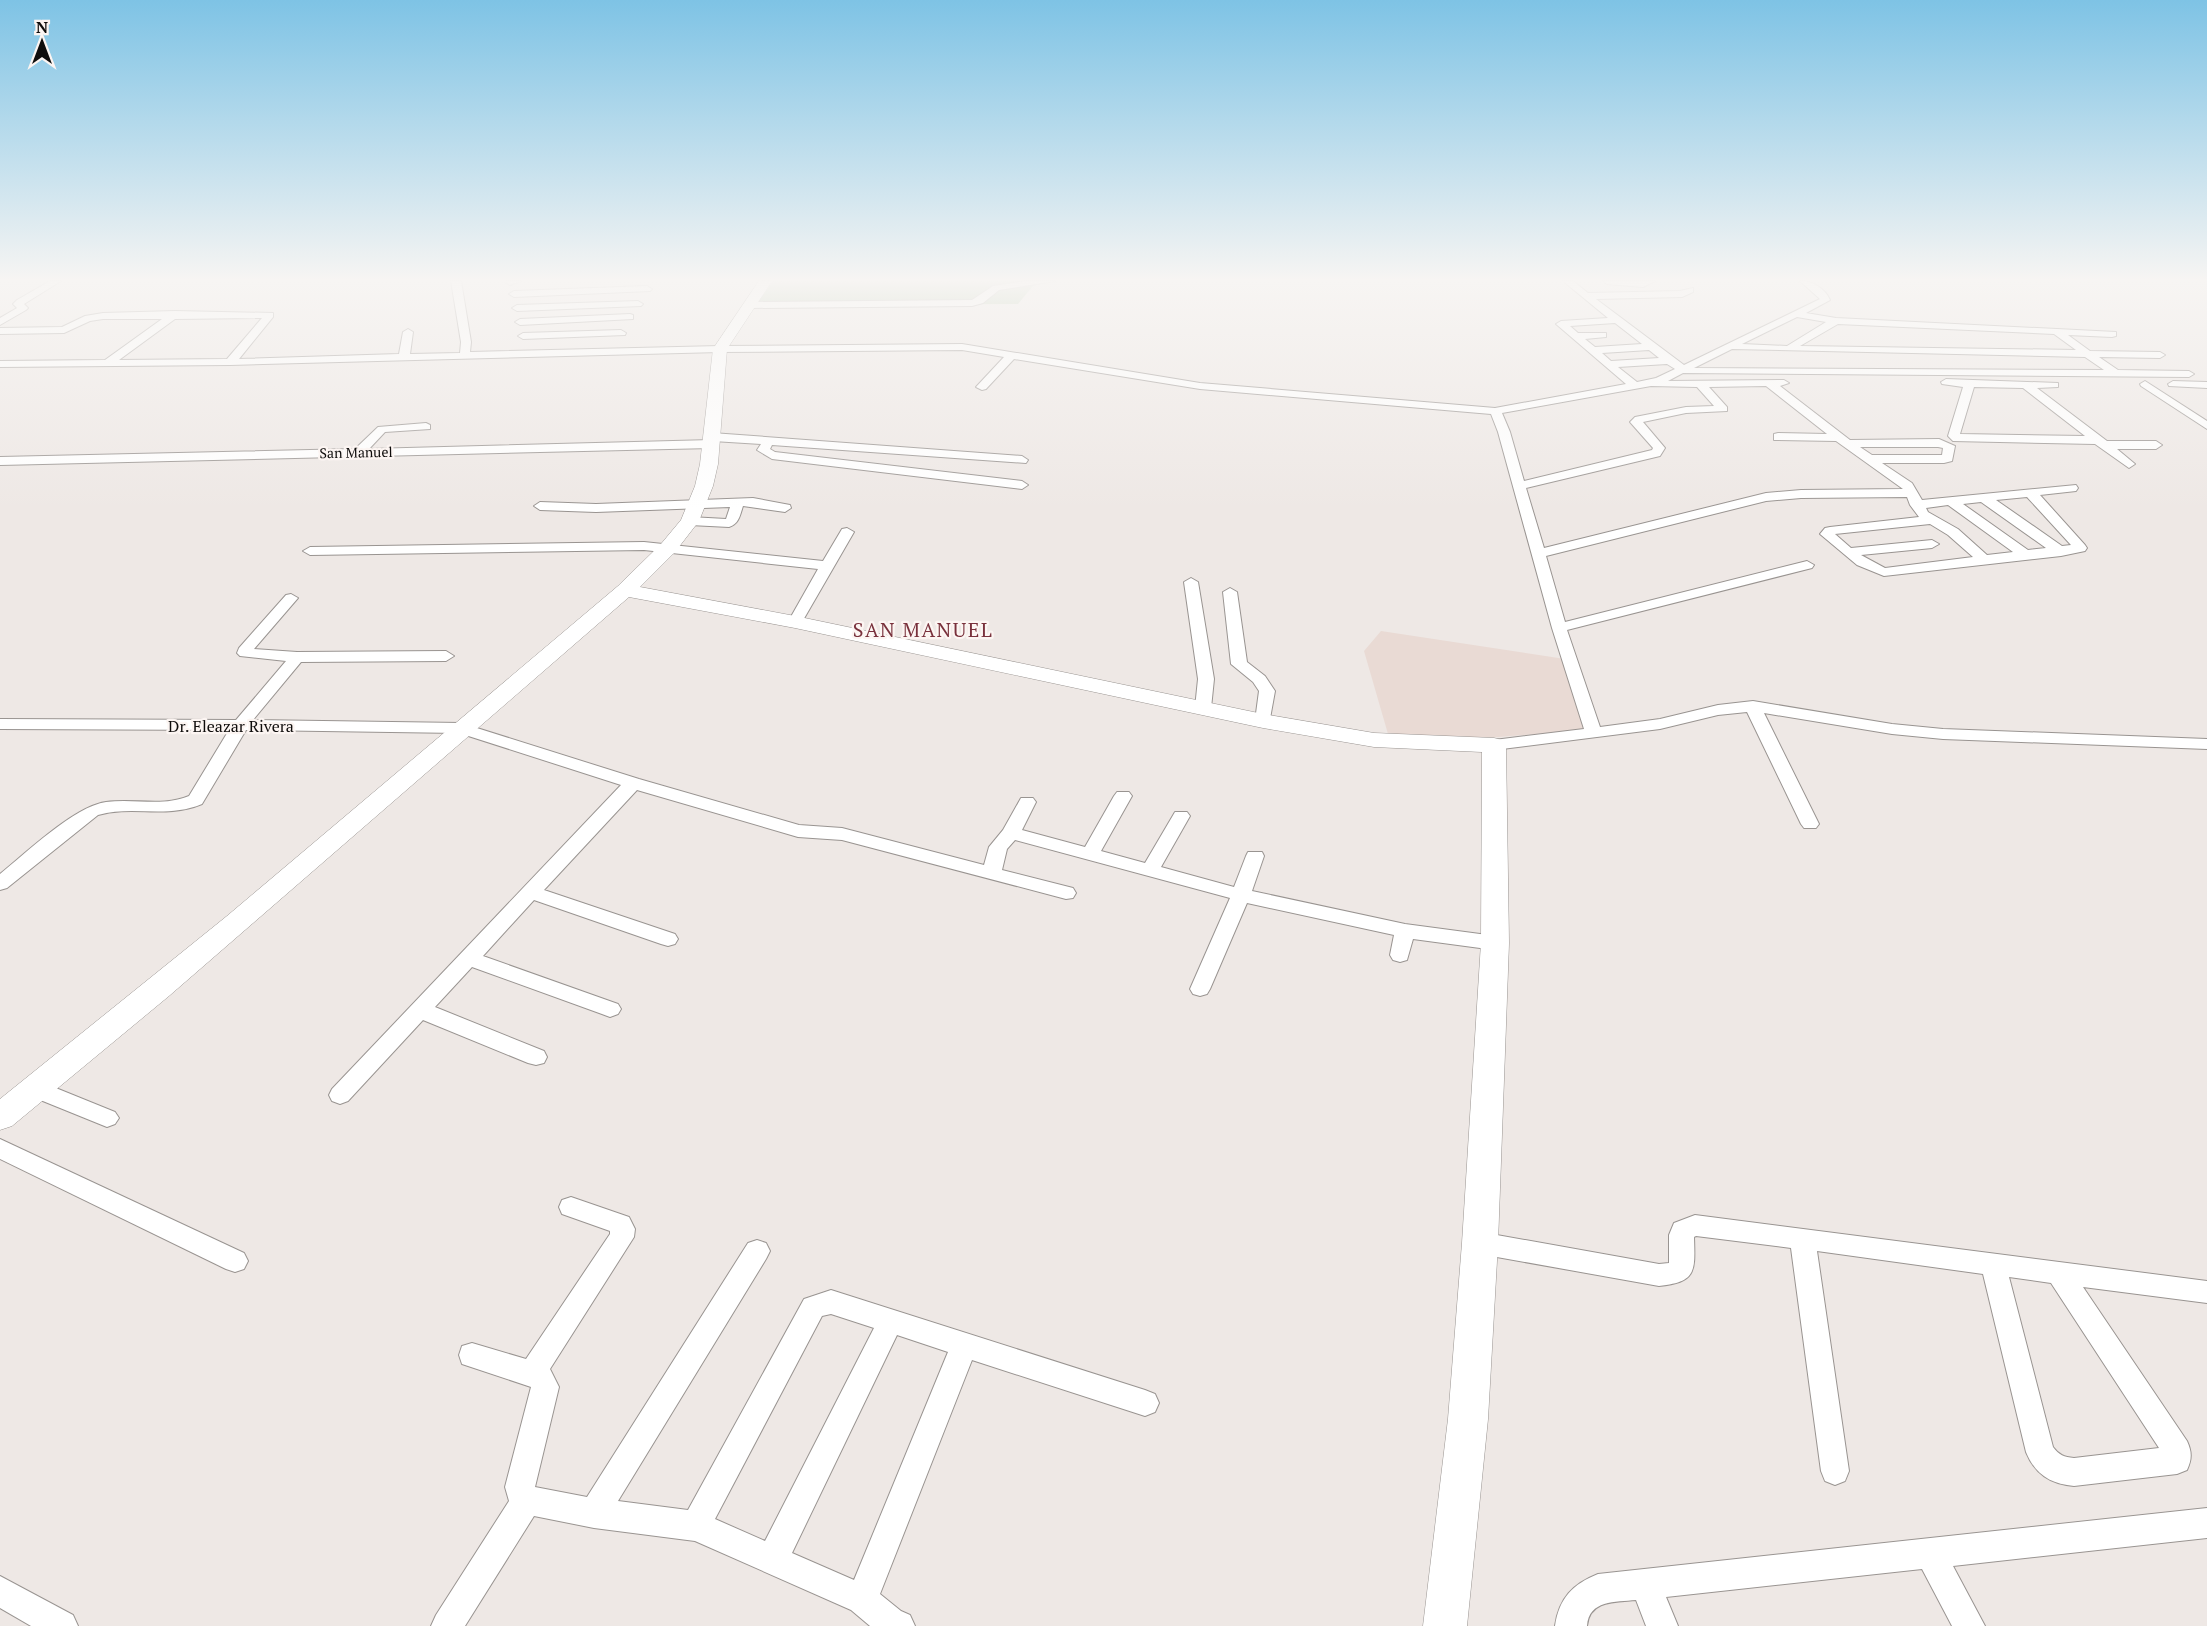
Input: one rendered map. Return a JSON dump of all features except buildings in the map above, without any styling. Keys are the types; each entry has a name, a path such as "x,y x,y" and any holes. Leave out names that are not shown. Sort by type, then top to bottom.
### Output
{"street":[{"path":"106,364 116,357"},
{"path":"230,362 234,357"},
{"path":"0,364 230,362 408,357"},
{"path":"0,1117 218,939 461,728 625,590 668,548 690,521 704,486 712,441 719,357"},
{"path":"982,387 1009,357"},
{"path":"1028,357 1167,382 1223,389 1495,411 1648,384 1702,386 1953,382 2026,385 2207,385"},
{"path":"1601,357 1635,386"},
{"path":"1664,357 1682,369 1693,372 1939,371 2189,374"},
{"path":"2092,357 2130,384"},
{"path":"1648,384 1704,358 2175,364"},
{"path":"1609,364 1669,361"},
{"path":"1939,371 1953,382"},
{"path":"1770,384 1844,441 1908,486 1932,544 1951,565"},
{"path":"1969,384 1957,422 1955,438 2156,445"},
{"path":"2145,384 2207,426"},
{"path":"2026,385 2129,465"},
{"path":"1519,486 1656,453 1659,448 1636,422 1639,419 1686,410 1724,409 1702,386"},
{"path":"1495,411 1504,432 1559,628 1593,732"},
{"path":"359,452 382,429 426,427"},
{"path":"1778,437 1938,443 1949,446 1948,458 1944,459 1870,459"},
{"name":"San Manuel","path":"0,461 712,441 769,441 1022,460"},
{"path":"769,441 763,450 772,455 1022,485"},
{"path":"1538,555 1766,497 1801,494 1952,502 2072,488"},
{"path":"1985,561 1953,532 1924,521 1827,532 1829,537 1850,552 1877,570 1884,572 1951,565 1985,561 2027,556 2061,552 2080,548 2054,516 2030,494"},
{"path":"1984,498 2061,552"},
{"path":"690,521 729,523 733,519 737,502"},
{"path":"540,506 596,508 737,502 760,503 785,508"},
{"path":"1952,502 2027,556"},
{"path":"795,622 847,532"},
{"path":"1850,552 1932,544"},
{"path":"310,551 632,546 827,566"},
{"path":"1559,628 1807,565"},
{"path":"1191,582 1206,679 1203,708"},
{"path":"625,590 795,622 1263,721 1374,740 1494,745 1660,724 1727,708 1753,706 1892,729 1943,734 2207,744"},
{"path":"1230,592 1239,664 1259,679 1267,691 1263,721"},
{"path":"291,598 245,653 297,657 446,656"},
{"path":"0,884 92,811 106,807 180,806 196,800 240,726 297,657"},
{"path":"1753,706 1810,824"},
{"name":"Dr. Eleazar Rivera","path":"0,724 461,728 633,783 798,831 842,834 1066,893"},
{"path":"1445,1626 1468,1419 1480,1243 1495,943 1494,745"},
{"path":"340,1095 633,783"},
{"path":"1090,854 1123,796"},
{"path":"992,872 998,847 1011,832 1028,802"},
{"path":"1150,870 1181,816"},
{"path":"1011,832 1241,895 1405,931 1495,943"},
{"path":"1200,989 1241,895 1255,856"},
{"path":"530,892 668,939"},
{"path":"1400,955 1405,931"},
{"path":"468,958 610,1008"},
{"path":"420,1010 536,1057"},
{"path":"36,1089 107,1118"},
{"path":"0,1148 234,1261"},
{"path":"532,1373 622,1237 623,1229 620,1224 571,1207"},
{"path":"1480,1243 1659,1275 1676,1273 1683,1267 1681,1235 1688,1227 1704,1226 2207,1292"},
{"path":"1802,1238 1835,1471"},
{"path":"594,1513 757,1251"},
{"path":"1993,1263 2040,1452 2050,1466 2058,1470 2074,1472 2177,1460 2177,1451 2059,1274"},
{"path":"696,1526 813,1307 831,1302 1145,1403"},
{"path":"772,1560 891,1321"},
{"path":"862,1599 964,1345"},
{"path":"472,1355 532,1373 541,1378 545,1387 520,1487 522,1496 527,1500 594,1513 696,1526 862,1599 890,1622 899,1626"},
{"path":"447,1626 527,1500"},
{"path":"1571,1626 1575,1608 1587,1593 1599,1589 2207,1523"},
{"path":"1929,1553 1969,1626"},
{"path":"1646,1584 1662,1626"},
{"path":"0,1591 62,1626"}],"shaded area":[{"path":"1381,631 1565,659 1584,730 1486,738 1388,734 1364,651"}],"district":[{"name":"SAN MANUEL","path":"923,629"}]}
